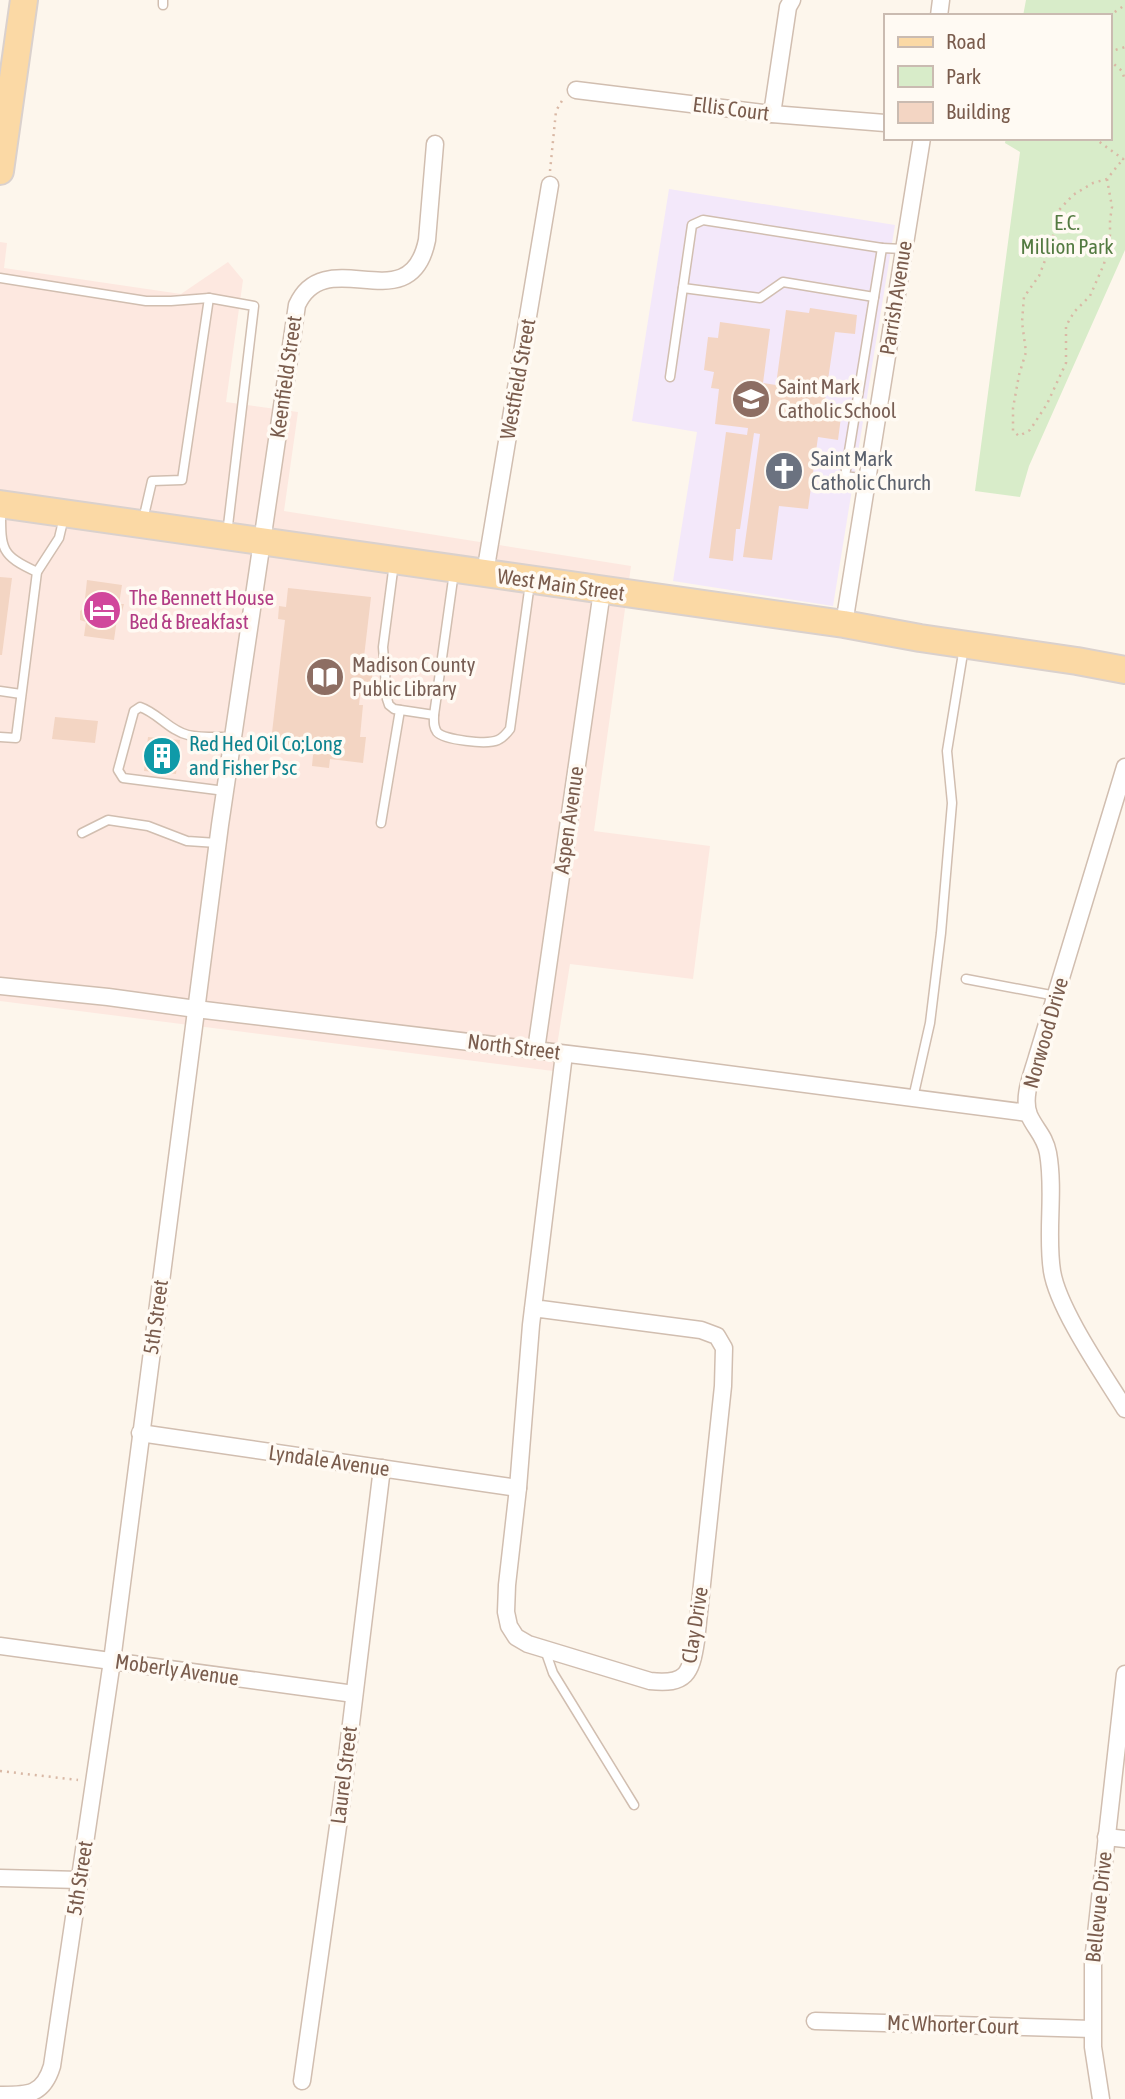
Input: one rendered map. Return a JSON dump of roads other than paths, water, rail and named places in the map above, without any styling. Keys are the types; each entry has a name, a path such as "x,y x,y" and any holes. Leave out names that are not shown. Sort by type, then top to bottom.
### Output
{"main road":[{"path":"0,171 24,0"},
{"name":"West Main Street","path":"0,504 844,624 1124,669"}],"street":[{"path":"772,114 788,7 792,0"},
{"name":"Ellis Court","path":"576,90 772,114 884,123"},
{"name":"Parrish Avenue","path":"844,624 922,140"},
{"name":"Keenfield Street","path":"262,542 296,305 306,289 317,282 332,278 394,280 407,276 417,268 427,240 435,144"},
{"name":"Westfield Street","path":"485,573 550,185"},
{"name":"5th Street","path":"0,2095 31,2093 41,2088 48,2079 52,2066 112,1661 217,843 262,542"},
{"name":"Aspen Avenue","path":"536,1050 602,591"},
{"name":"Norwood Drive","path":"1125,767 1026,1101 1028,1114 1044,1136 1048,1151 1052,1189 1050,1253 1059,1294 1125,1409"},
{"name":"North Street","path":"0,986 536,1050 1028,1114"},
{"name":"Clay Drive","path":"533,1308 701,1329 717,1336 724,1354 701,1595 692,1666 685,1676 678,1680 665,1683 631,1676 528,1644 516,1637 509,1626 506,1612 533,1308 564,1054"},
{"name":"Lyndale Avenue","path":"140,1433 518,1488"},
{"name":"Laurel Street","path":"302,2081 382,1468"},
{"name":"Moberly Avenue","path":"0,1646 354,1693"},
{"name":"Bellevue Drive","path":"1101,2099 1092,2029 1093,1961 1125,1674"},
{"path":"1106,1837 1125,1839"},
{"path":"0,1878 80,1880"},
{"name":"Mc Whorter Court","path":"814,2021 1092,2029"}],"lane":[{"path":"670,377 692,225 703,220 903,249"},
{"path":"867,479 845,476 882,248"},
{"path":"0,278 146,301 209,298 254,306 227,537"},
{"path":"683,288 760,298 783,282 874,298"},
{"path":"142,524 152,481 182,480 209,298"},
{"path":"0,504 1,538 6,551 13,561 37,572"},
{"path":"0,737 16,738 37,572 59,538 64,513"},
{"path":"394,560 383,647 387,699 389,705 400,710 434,715"},
{"path":"454,569 434,715 434,726 439,734 449,738 489,742 499,740 510,729 530,580"},
{"path":"913,1098 930,1023 941,933 951,803 947,751 965,645"},
{"path":"0,691 21,694"},
{"path":"225,791 124,778 118,770 134,711 140,707 153,712 166,724 187,735 233,737"},
{"path":"381,823 400,710"},
{"path":"82,833 108,820 148,826 187,841 217,843"},
{"path":"966,979 1056,996"},
{"path":"545,1650 553,1673 634,1805"}],"place":[{"name":"Saint Mark Catholic School","path":"751,399"},
{"name":"Saint Mark Catholic Church","path":"784,471"},
{"name":"The Bennett House Bed & Breakfast","path":"102,610"},
{"name":"Madison County Public Library","path":"325,677"},
{"name":"Red Hed Oil Co;Long and Fisher Psc","path":"162,756"}],"park label":[{"name":"E.C. Million Park","path":"1067,235"}]}
